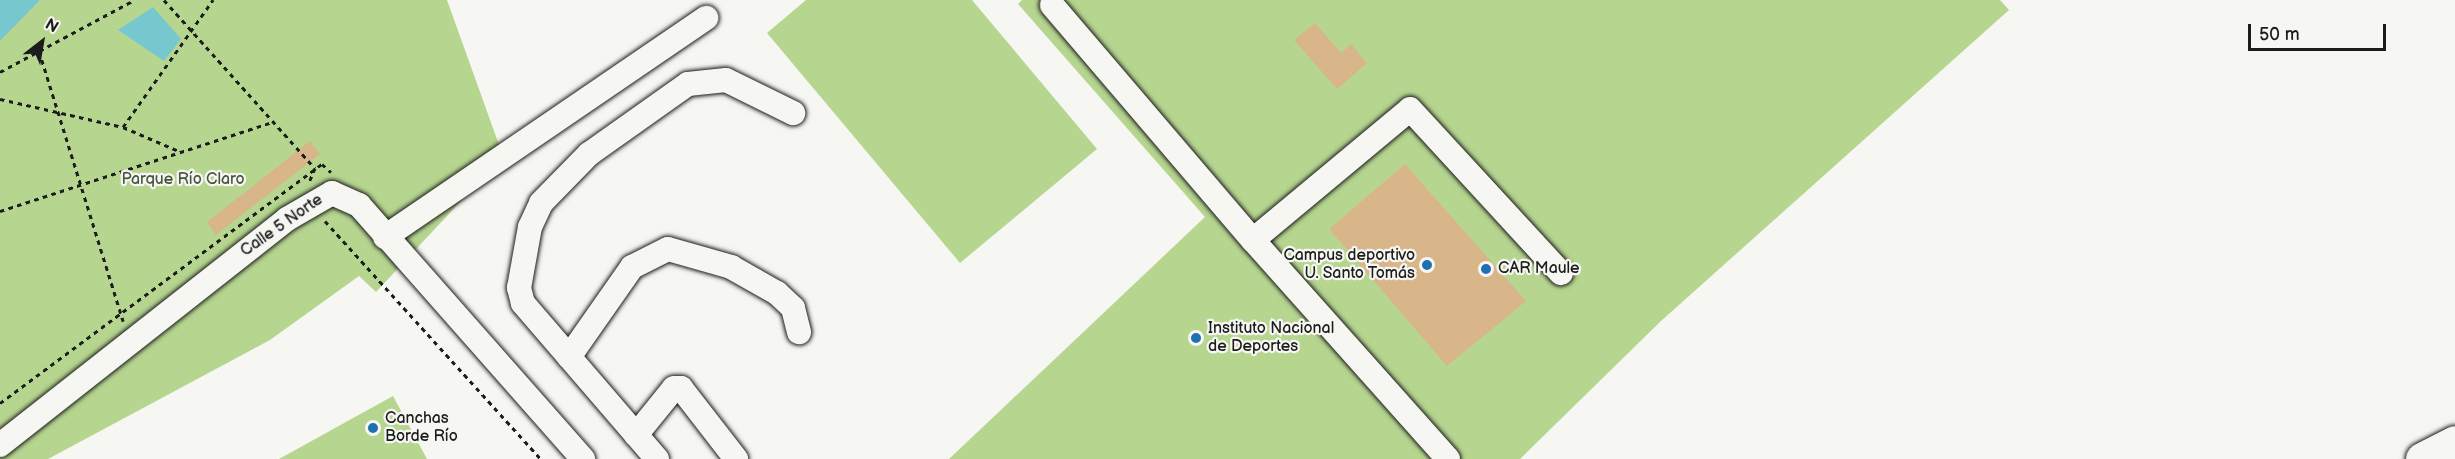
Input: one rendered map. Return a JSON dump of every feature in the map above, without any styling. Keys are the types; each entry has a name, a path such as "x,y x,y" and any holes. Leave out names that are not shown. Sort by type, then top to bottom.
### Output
{"main road":[{"path":"2421,459 2455,442"}],"street":[{"path":"1052,5 1253,240 1448,459"},
{"path":"385,237 706,18"},
{"path":"657,459 523,303 519,288 530,227 541,203 589,154 688,84 726,80 793,113"},
{"path":"1253,240 1410,109 1561,273"},
{"name":"Calle 5 Norte","path":"0,445 309,205 332,193 347,195 583,459"},
{"path":"569,357 632,267 668,249 731,267 777,293 793,308 798,332"},
{"path":"636,435 674,388 681,388 736,459"}],"path":[{"path":"0,72 134,0"},
{"path":"165,0 315,168 309,180 309,205 541,459"},
{"path":"123,127 213,0"},
{"path":"39,51 60,111 129,343"},
{"path":"0,99 123,127 183,152"},
{"path":"0,211 273,122"}],"green space":[{"name":"Parque Río Claro","path":"40,0 447,0 503,156 376,292 359,276 270,340 48,459 0,459 0,25"},
{"path":"806,0 972,0 1097,149 960,263 767,33"},
{"name":"CAR Maule","path":"1022,0 2000,0 2009,10 1661,321 1520,459 949,459 1205,217 1018,4"},
{"name":"Canchas Borde Río","path":"393,396 427,459 279,459"}],"water":[{"path":"0,0 40,0 0,41"},
{"path":"153,7 181,39 164,61 118,30"}],"building":[{"path":"1315,23 1341,53 1351,44 1367,63 1337,89 1294,40"},
{"path":"310,141 320,154 216,235 207,222"},
{"name":"Campus deportivo U. Santo Tomás","path":"1405,164 1526,301 1447,366 1329,229"}],"place":[{"name":"Campus deportivo U. Santo Tomás","path":"1427,265"},
{"name":"CAR Maule","path":"1486,269"},
{"name":"Instituto Nacional de Deportes","path":"1196,338"},
{"name":"Canchas Borde Río","path":"373,428"}]}
